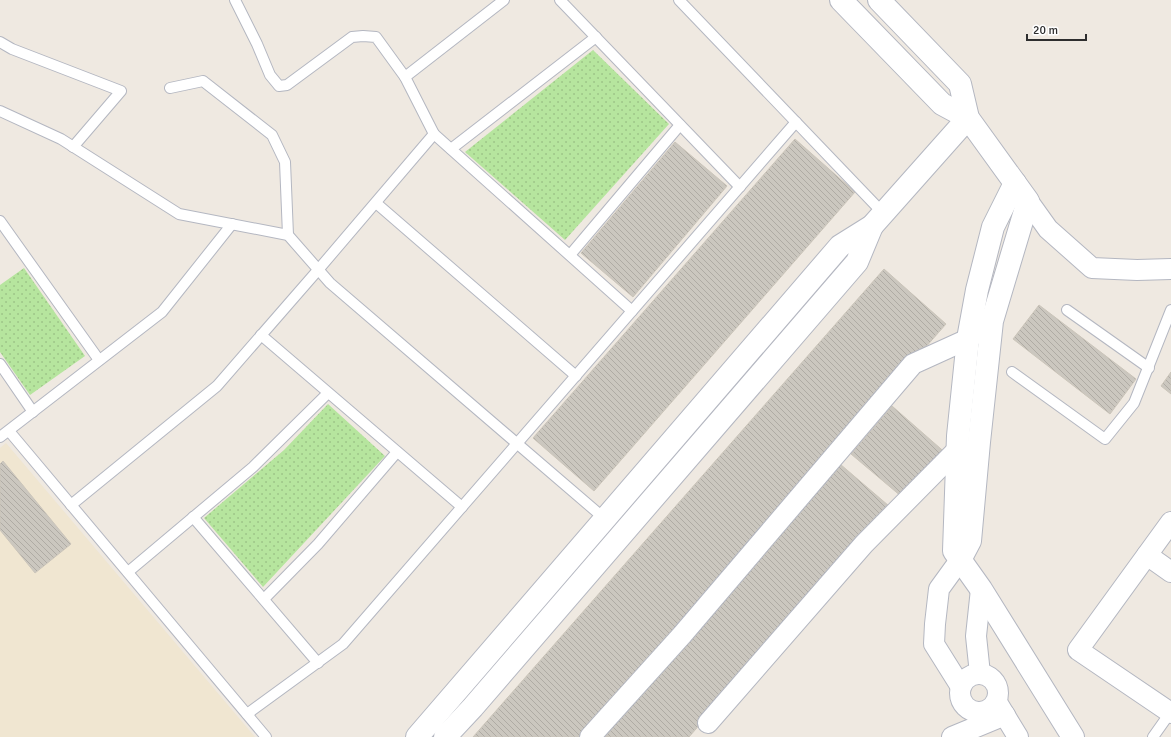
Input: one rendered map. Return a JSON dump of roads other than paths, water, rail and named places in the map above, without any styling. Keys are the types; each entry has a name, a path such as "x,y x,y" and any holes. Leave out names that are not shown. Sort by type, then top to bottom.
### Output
{"street":[{"path":"841,0 942,104 968,118"},
{"path":"879,0 960,84 968,118 1048,229 1092,268 1137,270 1171,269"},
{"path":"417,737 840,246 877,220 968,118"},
{"path":"1015,184 992,227 977,290 968,339 958,450 954,551 981,589 1073,737"},
{"path":"961,687 934,644 939,589 960,560 970,541 992,321 1028,201"},
{"path":"445,737 473,708 857,262 877,220"},
{"path":"590,737 682,635 913,364 968,339 992,321"},
{"path":"708,723 864,544 958,450"},
{"path":"1171,522 1078,650 1171,713"},
{"path":"1147,555 1171,572"},
{"path":"980,674 976,636 981,589"},
{"path":"1001,708 992,706 987,710 975,711 964,705 960,694 964,681 974,674 986,675 992,679 998,689 1001,708 1018,737"},
{"path":"952,737 1001,708"}],"lane":[{"path":"235,0 257,44 270,75 279,86 287,85 352,37 376,37 405,77 434,134 632,311"},
{"path":"405,77 504,0"},
{"path":"560,0 740,187"},
{"path":"679,0 796,122 877,220"},
{"path":"451,149 596,37"},
{"path":"0,42 12,49 121,91 73,147"},
{"path":"170,88 202,81 272,135 285,162 288,235 318,270 330,283 604,519"},
{"path":"0,111 61,139 179,214 288,235"},
{"path":"247,714 343,644 796,122"},
{"path":"570,255 680,125"},
{"path":"71,505 217,386 434,134"},
{"path":"376,203 576,376"},
{"path":"0,221 99,360"},
{"path":"0,437 162,312 232,224"},
{"path":"1067,310 1149,368"},
{"path":"1012,372 1105,439 1134,403 1171,310"},
{"path":"261,335 462,507"},
{"path":"0,364 33,412"},
{"path":"128,572 253,467 328,393"},
{"path":"9,431 266,737"},
{"path":"264,599 318,544 398,452"},
{"path":"193,517 318,662"},
{"path":"1153,737 1171,713"}]}
